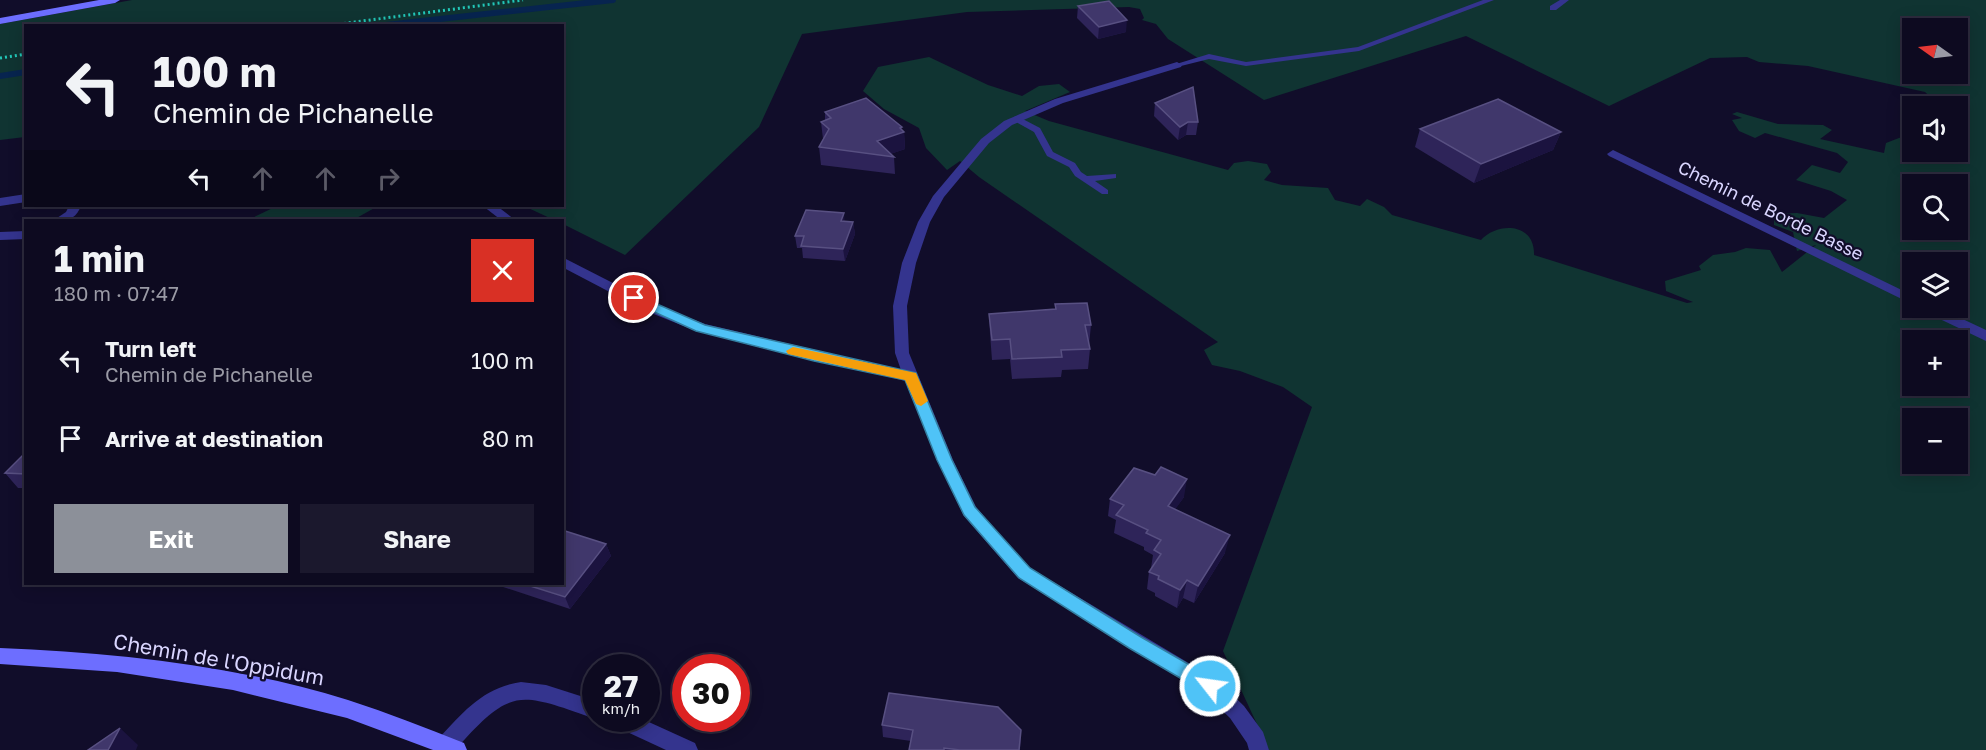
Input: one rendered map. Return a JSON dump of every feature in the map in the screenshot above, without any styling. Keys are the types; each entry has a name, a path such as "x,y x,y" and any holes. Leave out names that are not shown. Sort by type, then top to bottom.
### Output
{"street":[{"path":"0,21 115,0"},
{"path":"1177,65 1059,101 1017,119 985,141 939,196 924,222 909,263 900,306 902,353 945,460 970,511 997,544 1024,573 1210,686 1237,712 1256,739 1259,750"},
{"name":"Chemin de Borde Basse","path":"1613,154 1902,295"},
{"path":"0,202 24,198"},
{"path":"62,219 71,214 74,207"},
{"path":"490,207 508,219"},
{"path":"0,236 24,235"},
{"path":"564,262 651,308 701,328 911,377"},
{"path":"1949,318 1986,336"},
{"name":"Chemin de l'Oppidum","path":"0,656 56,658 165,670 290,692 344,706 451,748"},
{"path":"451,748 480,709 497,697 517,691 542,692 582,705"},
{"path":"648,732 688,750"}],"lane":[{"path":"1177,65 1209,56 1246,64 1359,49 1490,0"},
{"path":"1553,8 1565,0"},
{"path":"1017,119 1036,127 1050,154 1072,165 1078,174 1105,192"},
{"path":"1085,179 1113,176"}],"path":[{"path":"339,24 523,0"},
{"path":"0,58 24,54"}],"green space":[{"path":"132,0 1986,0 1986,750 1269,750 1223,651 1312,407 1283,387 1240,371 1212,365 1204,350 1218,342 979,177 960,161 947,170 926,148 919,128 884,109 863,91 878,67 929,57 988,85 1022,96 1039,86 1059,84 1070,92 1025,111 1049,121 1228,170 1234,163 1248,161 1267,164 1271,172 1264,180 1282,185 1328,188 1335,200 1360,206 1367,199 1384,207 1392,215 1481,240 1496,230 1514,228 1528,236 1533,244 1534,255 1687,303 1693,302 1666,291 1665,281 1701,270 1699,266 1713,255 1746,248 1770,250 1782,272 1816,245 1797,251 1793,232 1774,225 1774,214 1797,213 1824,218 1847,200 1831,191 1796,180 1812,165 1840,173 1848,162 1837,153 1765,133 1755,138 1739,131 1732,120 1742,118 1732,114 1737,112 1778,124 1823,125 1832,130 1820,139 1884,153 1886,143 1902,137 1902,162 1968,162 1968,96 1929,96 1925,92 1808,66 1759,62 1747,57 1710,58 1609,106 1466,36 1264,100 1168,39 1156,24 1142,20 1144,18 1140,9 1129,7 967,12 802,34 759,127 625,255 564,224 564,219 552,219 526,207 564,207 564,24 24,24 24,137 0,140 0,24"},
{"path":"275,207 376,207 355,219 250,219"}],"building":[{"path":"1109,1 1127,20 1099,27 1078,6"},
{"path":"1193,87 1198,122 1188,122 1180,127 1155,103"},
{"path":"866,98 902,127 900,128 904,132 877,141 894,157 819,147 829,129 821,122 831,118 825,112"},
{"path":"1498,99 1561,132 1481,164 1420,129"},
{"path":"806,210 844,213 841,221 853,222 843,249 801,246 804,236 795,236"},
{"path":"1087,303 1091,325 1085,325 1090,349 1061,350 1062,357 1012,359 1010,339 992,340 989,314 1056,309 1055,304"},
{"path":"24,454 24,474 5,473"},
{"path":"1161,467 1187,479 1168,506 1230,535 1198,586 1187,580 1180,590 1149,572 1161,554 1154,550 1161,540 1146,533 1148,530 1116,515 1124,505 1110,499 1134,468 1155,475"},
{"path":"564,531 606,544 565,597 527,585 564,585"},
{"path":"889,693 998,707 1021,730 1019,750 944,748 944,750 909,750 913,730 882,725"},
{"path":"120,728 108,750 88,750"}],"waterway":[{"path":"395,24 613,0"},
{"path":"0,76 24,72"}],"slow traffic":[{"path":"793,351 911,377 921,401"}],"route":[{"path":"634,298 651,308 701,328 911,377 945,460 970,511 1024,573 1210,686"}]}
